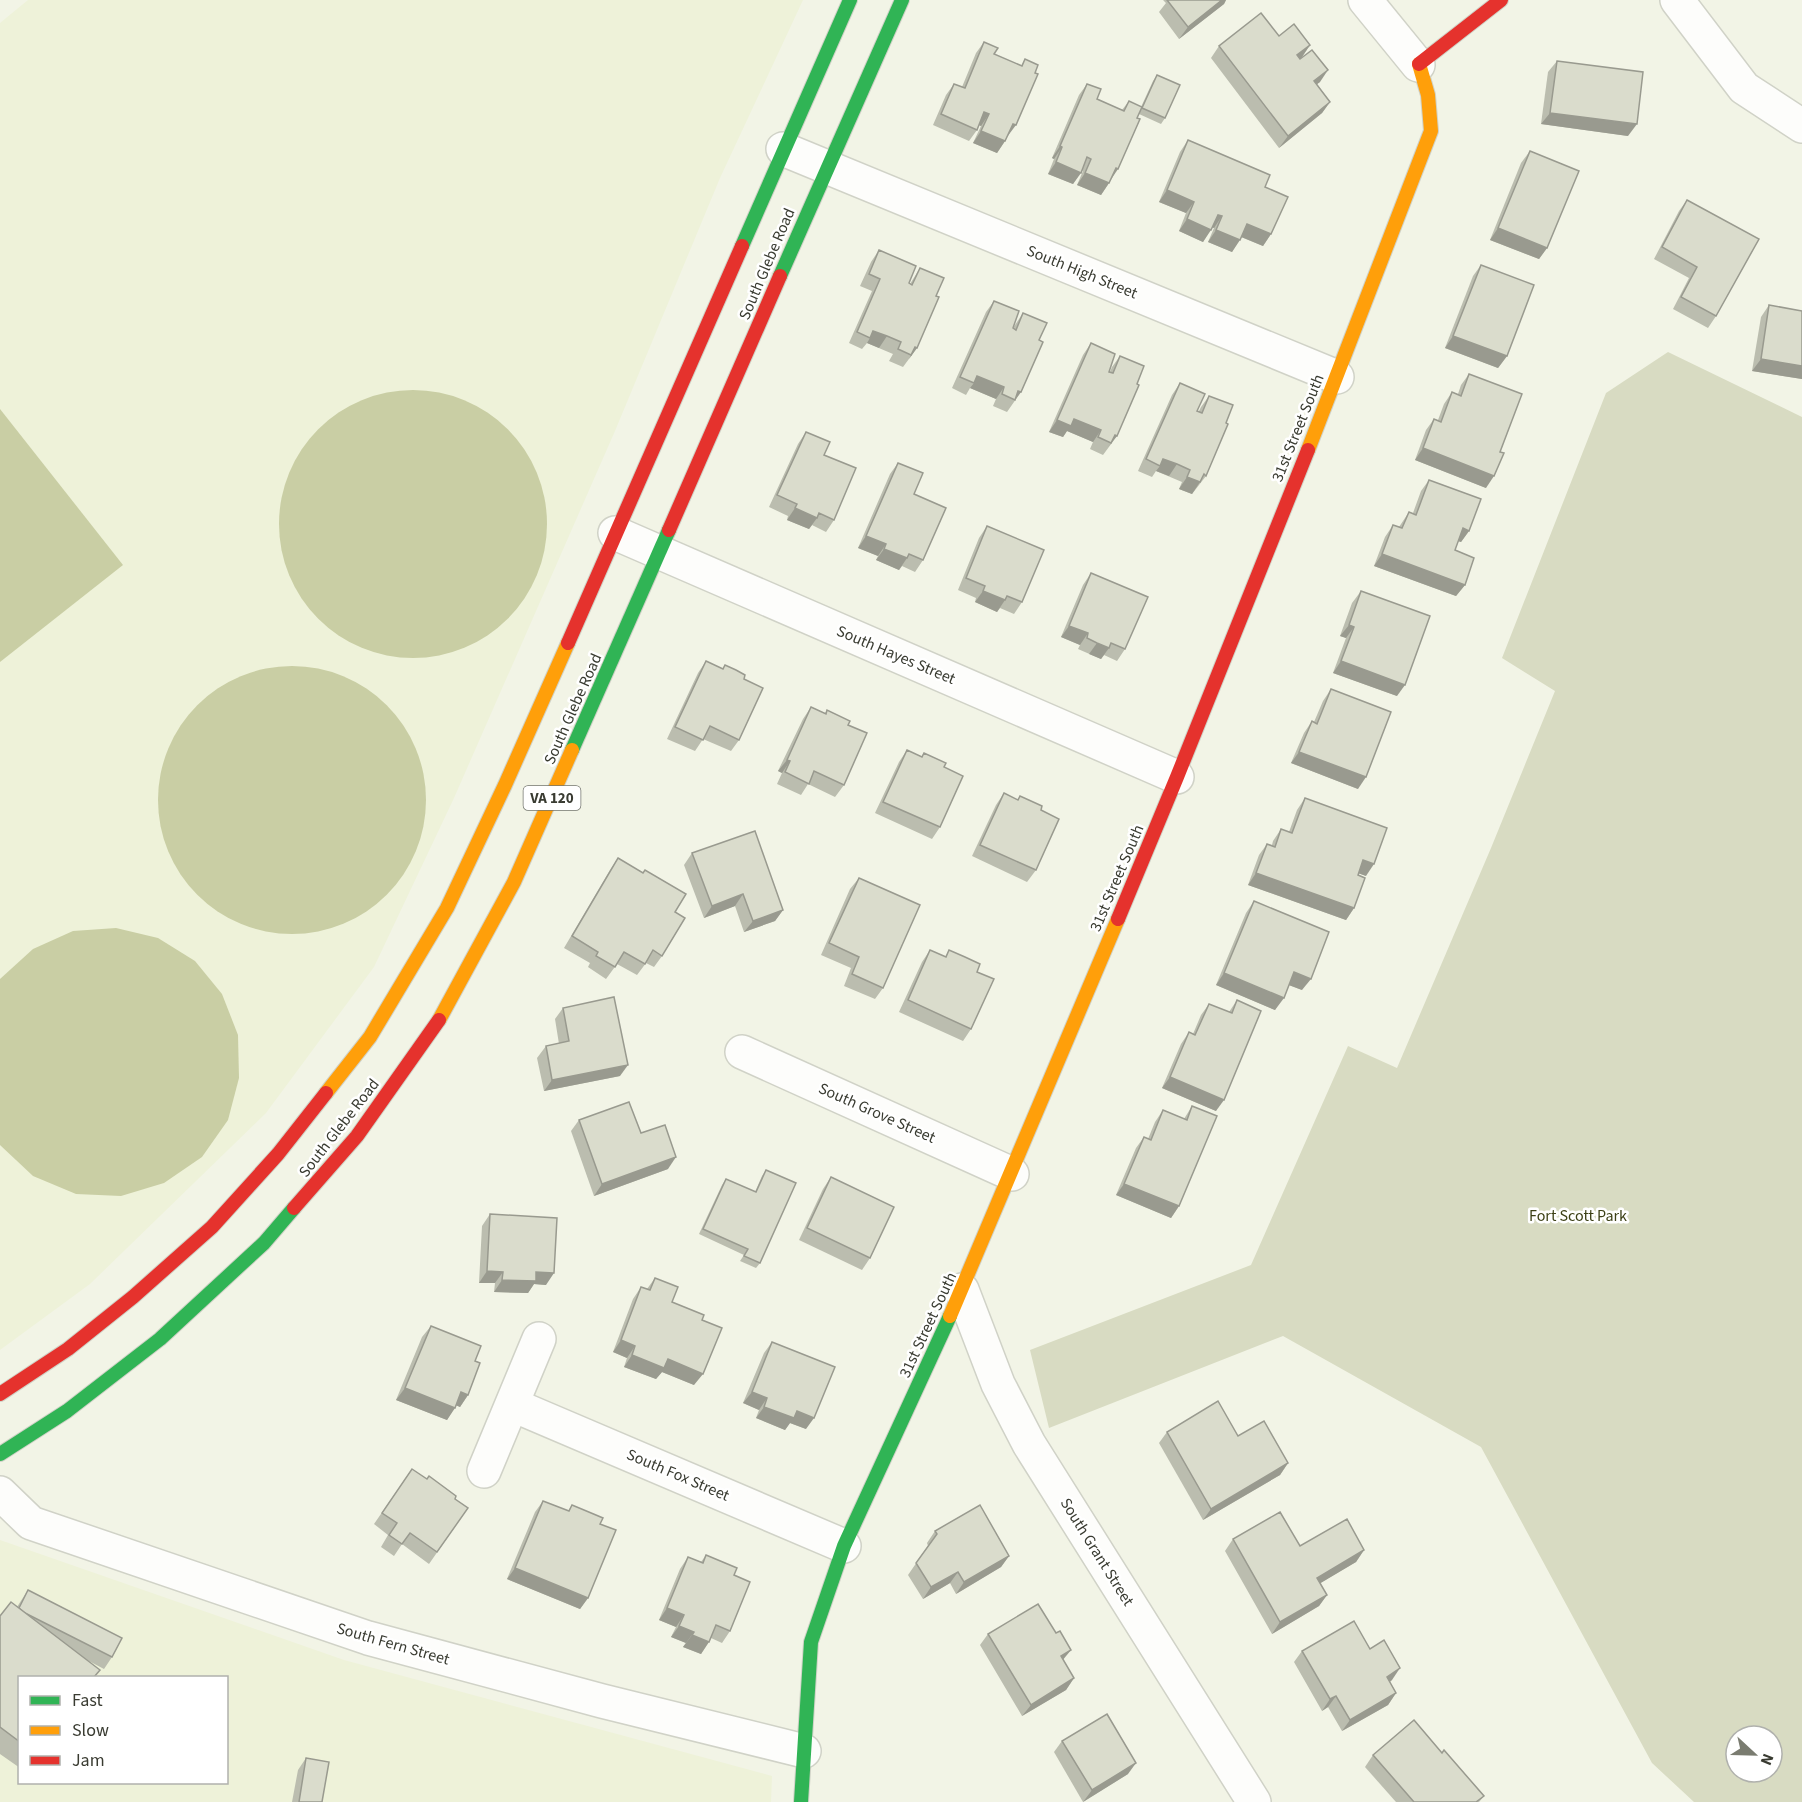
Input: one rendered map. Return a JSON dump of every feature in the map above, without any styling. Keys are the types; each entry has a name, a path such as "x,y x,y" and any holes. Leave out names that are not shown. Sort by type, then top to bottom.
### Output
{"main road":[{"name":"South Glebe Road","path":"0,1394 77,1342 133,1297 212,1227 278,1154 370,1037 447,908 505,785 850,0"},
{"name":"South Glebe Road","path":"0,1454 67,1411 160,1339 264,1243 357,1136 439,1021 514,882 902,0"},
{"path":"1418,65 1501,0"},
{"name":"31st Street South","path":"801,1802 811,1642 844,1546 962,1290 1012,1174 1177,777 1337,376 1431,131 1428,94 1418,65"}],"street":[{"path":"1365,0 1418,65"},
{"path":"1677,0 1744,88 1802,126"},
{"name":"South High Street","path":"783,149 1337,376"},
{"name":"South Hayes Street","path":"615,533 1177,777"},
{"name":"South Grove Street","path":"742,1052 1012,1174"},
{"name":"South Grant Street","path":"962,1290 998,1384 1029,1444 1254,1802"},
{"path":"484,1471 539,1339"},
{"name":"South Fox Street","path":"513,1405 844,1546"},
{"name":"South Fern Street","path":"0,1493 31,1523 368,1638 602,1701 804,1751"}],"shaded area":[{"path":"28,0 803,0 720,178 615,431 454,798 374,967 266,1113 90,1284 0,1350 0,23"},
{"path":"400,390 426,390 464,400 488,412 508,429 525,449 542,485 547,524 542,563 525,599 508,619 488,636 452,653 426,658 400,658 374,653 338,636 309,609 301,599 284,563 279,537 279,511 284,485 301,449 328,420 338,412 374,395"},
{"path":"0,409 123,565 0,662"},
{"path":"292,666 318,668 343,676 367,688 387,705 404,725 416,749 424,774 426,800 424,826 416,851 404,875 387,895 367,912 343,924 318,932 292,934 266,932 241,924 217,912 197,895 180,875 168,851 160,826 158,800 160,774 168,749 180,725 197,705 217,688 241,676 266,668"},
{"path":"116,928 158,938 195,961 222,994 238,1035 239,1078 228,1120 202,1157 164,1183 121,1196 76,1194 33,1176 0,1145 0,979 33,949 73,931"},
{"path":"0,1540 344,1660 772,1776 771,1802 0,1802"}],"green space":[{"name":"Fort Scott Park","path":"1668,352 1802,417 1802,1802 1694,1802 1652,1763 1481,1447 1283,1336 1049,1428 1030,1350 1251,1265 1348,1046 1397,1068 1555,691 1502,658 1606,393"}],"building":[{"path":"1167,0 1222,0 1188,27"},
{"path":"1261,13 1279,36 1294,24 1310,45 1297,55 1300,59 1312,50 1328,70 1314,81 1330,102 1288,136 1219,46"},
{"path":"984,42 998,48 994,54 1022,66 1025,59 1038,65 1035,73 1038,74 1016,125 1013,124 1005,141 981,131 989,114 984,112 977,130 941,114 954,84 965,88"},
{"path":"1557,61 1643,72 1637,124 1550,113"},
{"path":"1157,75 1180,85 1165,118 1142,108"},
{"path":"1087,84 1101,89 1097,99 1124,111 1129,101 1142,107 1137,118 1140,119 1118,169 1116,168 1109,183 1085,173 1091,159 1087,157 1081,173 1056,162 1062,147 1060,146"},
{"path":"1188,140 1270,175 1265,187 1288,197 1271,234 1247,224 1240,240 1216,230 1222,216 1218,215 1211,230 1187,219 1194,202 1167,190"},
{"path":"1530,151 1579,171 1547,248 1498,228"},
{"path":"1687,200 1759,239 1716,316 1681,297 1697,267 1662,247"},
{"path":"879,250 916,266 909,283 912,285 920,268 944,278 936,296 939,297 917,348 915,347 911,355 898,349 901,342 887,336 873,331 870,338 857,332 880,279 869,274"},
{"path":"1481,265 1534,285 1507,356 1453,336"},
{"path":"994,301 1019,311 1013,328 1016,330 1023,313 1047,323 1039,340 1043,342 1021,392 1018,391 1015,400 1002,394 1004,387 977,376 974,383 960,377"},
{"path":"1769,305 1802,311 1802,366 1761,359"},
{"path":"1091,343 1115,354 1109,372 1113,373 1120,356 1144,366 1137,384 1139,385 1117,436 1115,435 1111,443 1098,437 1101,430 1074,419 1071,426 1057,420"},
{"path":"1469,374 1522,394 1500,452 1504,453 1494,476 1423,448 1434,419 1441,422 1452,392 1461,396"},
{"path":"1180,383 1205,394 1197,411 1202,413 1209,396 1233,405 1226,423 1228,424 1206,476 1204,474 1200,482 1187,477 1190,470 1177,464 1163,459 1160,466 1146,459"},
{"path":"806,432 830,442 824,455 856,468 834,520 819,513 817,518 795,508 797,504 777,495"},
{"path":"898,463 923,473 914,494 946,508 923,560 909,554 907,558 884,549 886,544 866,536"},
{"path":"1429,480 1481,499 1469,531 1463,528 1455,550 1474,558 1465,585 1382,554 1393,525 1402,528 1409,512 1416,515"},
{"path":"987,526 1044,550 1022,602 1007,596 1005,600 983,591 985,586 966,578"},
{"path":"1091,573 1148,597 1125,649 1111,643 1109,648 1087,638 1088,633 1069,626"},
{"path":"1361,591 1430,616 1405,685 1341,661 1354,627 1349,625"},
{"path":"706,661 723,669 725,665 736,670 745,675 744,679 763,688 739,740 710,726 703,740 675,727"},
{"path":"1331,689 1391,712 1366,777 1299,752 1312,721 1317,724"},
{"path":"811,707 826,714 827,710 850,721 848,725 867,733 844,785 814,771 809,784 785,772 790,761 787,760"},
{"path":"907,750 922,757 924,753 946,763 944,767 963,776 940,827 883,802"},
{"path":"1004,793 1018,800 1020,796 1042,806 1041,810 1059,819 1036,870 980,845"},
{"path":"1305,798 1387,828 1374,864 1363,860 1358,875 1365,878 1354,908 1256,873 1267,844 1275,847 1281,829 1292,833"},
{"path":"755,831 783,910 753,921 743,894 712,906 692,853"},
{"path":"618,858 643,873 645,870 686,894 675,912 685,918 662,956 653,950 645,964 624,952 615,967 596,956 598,952 572,936"},
{"path":"859,878 920,905 883,988 852,974 859,957 829,943"},
{"path":"1254,901 1329,932 1311,979 1294,972 1284,998 1224,973"},
{"path":"930,950 946,957 949,950 965,957 980,964 977,972 994,979 971,1029 908,1000"},
{"path":"614,997 628,1065 552,1080 546,1046 569,1041 563,1008"},
{"path":"1237,1000 1261,1011 1224,1100 1170,1077 1189,1032 1195,1035 1209,1004 1232,1013"},
{"path":"629,1102 641,1133 665,1125 676,1157 602,1184 579,1120"},
{"path":"1192,1106 1217,1116 1179,1206 1124,1184 1144,1137 1151,1140 1163,1110 1187,1120"},
{"path":"766,1170 796,1183 760,1263 744,1256 748,1249 703,1229 726,1179 756,1192"},
{"path":"831,1177 894,1207 870,1258 807,1228"},
{"path":"490,1214 557,1218 554,1273 536,1272 536,1281 502,1280 503,1272 487,1271"},
{"path":"655,1278 678,1287 672,1302 704,1315 702,1320 722,1328 703,1374 668,1359 664,1368 632,1355 635,1346 621,1340 641,1287 650,1290"},
{"path":"431,1326 481,1346 475,1361 480,1363 468,1395 461,1392 455,1408 405,1388"},
{"path":"772,1342 835,1367 814,1418 797,1411 794,1418 764,1407 767,1398 752,1392"},
{"path":"1218,1401 1238,1436 1264,1421 1288,1463 1211,1509 1167,1432"},
{"path":"412,1469 427,1479 429,1476 468,1508 437,1552 410,1533 402,1544 389,1535 397,1523 382,1513"},
{"path":"543,1501 569,1511 572,1505 603,1518 600,1524 616,1530 588,1598 515,1568"},
{"path":"980,1505 1009,1556 964,1582 958,1572 931,1587 916,1563 937,1534 935,1531"},
{"path":"1280,1512 1300,1546 1347,1519 1364,1550 1317,1578 1327,1595 1280,1622 1233,1539"},
{"path":"706,1555 737,1568 734,1575 750,1582 730,1631 716,1625 709,1642 692,1635 694,1632 679,1626 684,1615 667,1608 688,1557 703,1563"},
{"path":"28,1590 122,1638 112,1657 25,1613 19,1608"},
{"path":"11,1602 100,1670 95,1676 18,1676 18,1740 0,1727 0,1616"},
{"path":"1038,1604 1056,1633 1060,1631 1071,1650 1061,1656 1074,1678 1031,1705 988,1634"},
{"path":"1354,1621 1370,1649 1384,1640 1400,1668 1387,1677 1396,1693 1350,1720 1336,1696 1330,1699 1302,1651"},
{"path":"1107,1714 1136,1763 1092,1790 1062,1741"},
{"path":"1414,1720 1484,1796 1476,1802 1414,1802 1373,1755"},
{"path":"306,1758 329,1762 322,1802 299,1802"}],"traffic: fast":[{"path":"742,246 850,0"},
{"path":"780,276 902,0"},
{"path":"572,750 669,530"},
{"path":"0,1454 67,1411 160,1339 264,1243 294,1208"},
{"path":"801,1802 811,1642 844,1546 950,1316"}],"traffic: slow":[{"path":"1308,450 1431,131 1428,95 1419,64"},
{"path":"326,1093 370,1037 447,908 568,643"},
{"path":"439,1020 514,882 572,750"},
{"path":"950,1316 1118,919"}],"traffic: jam":[{"path":"1419,64 1501,0"},
{"path":"568,643 742,246"},
{"path":"669,530 780,276"},
{"path":"1118,919 1308,450"},
{"path":"294,1208 357,1136 439,1020"},
{"path":"0,1394 68,1349 133,1297 212,1227 278,1154 326,1093"}]}
